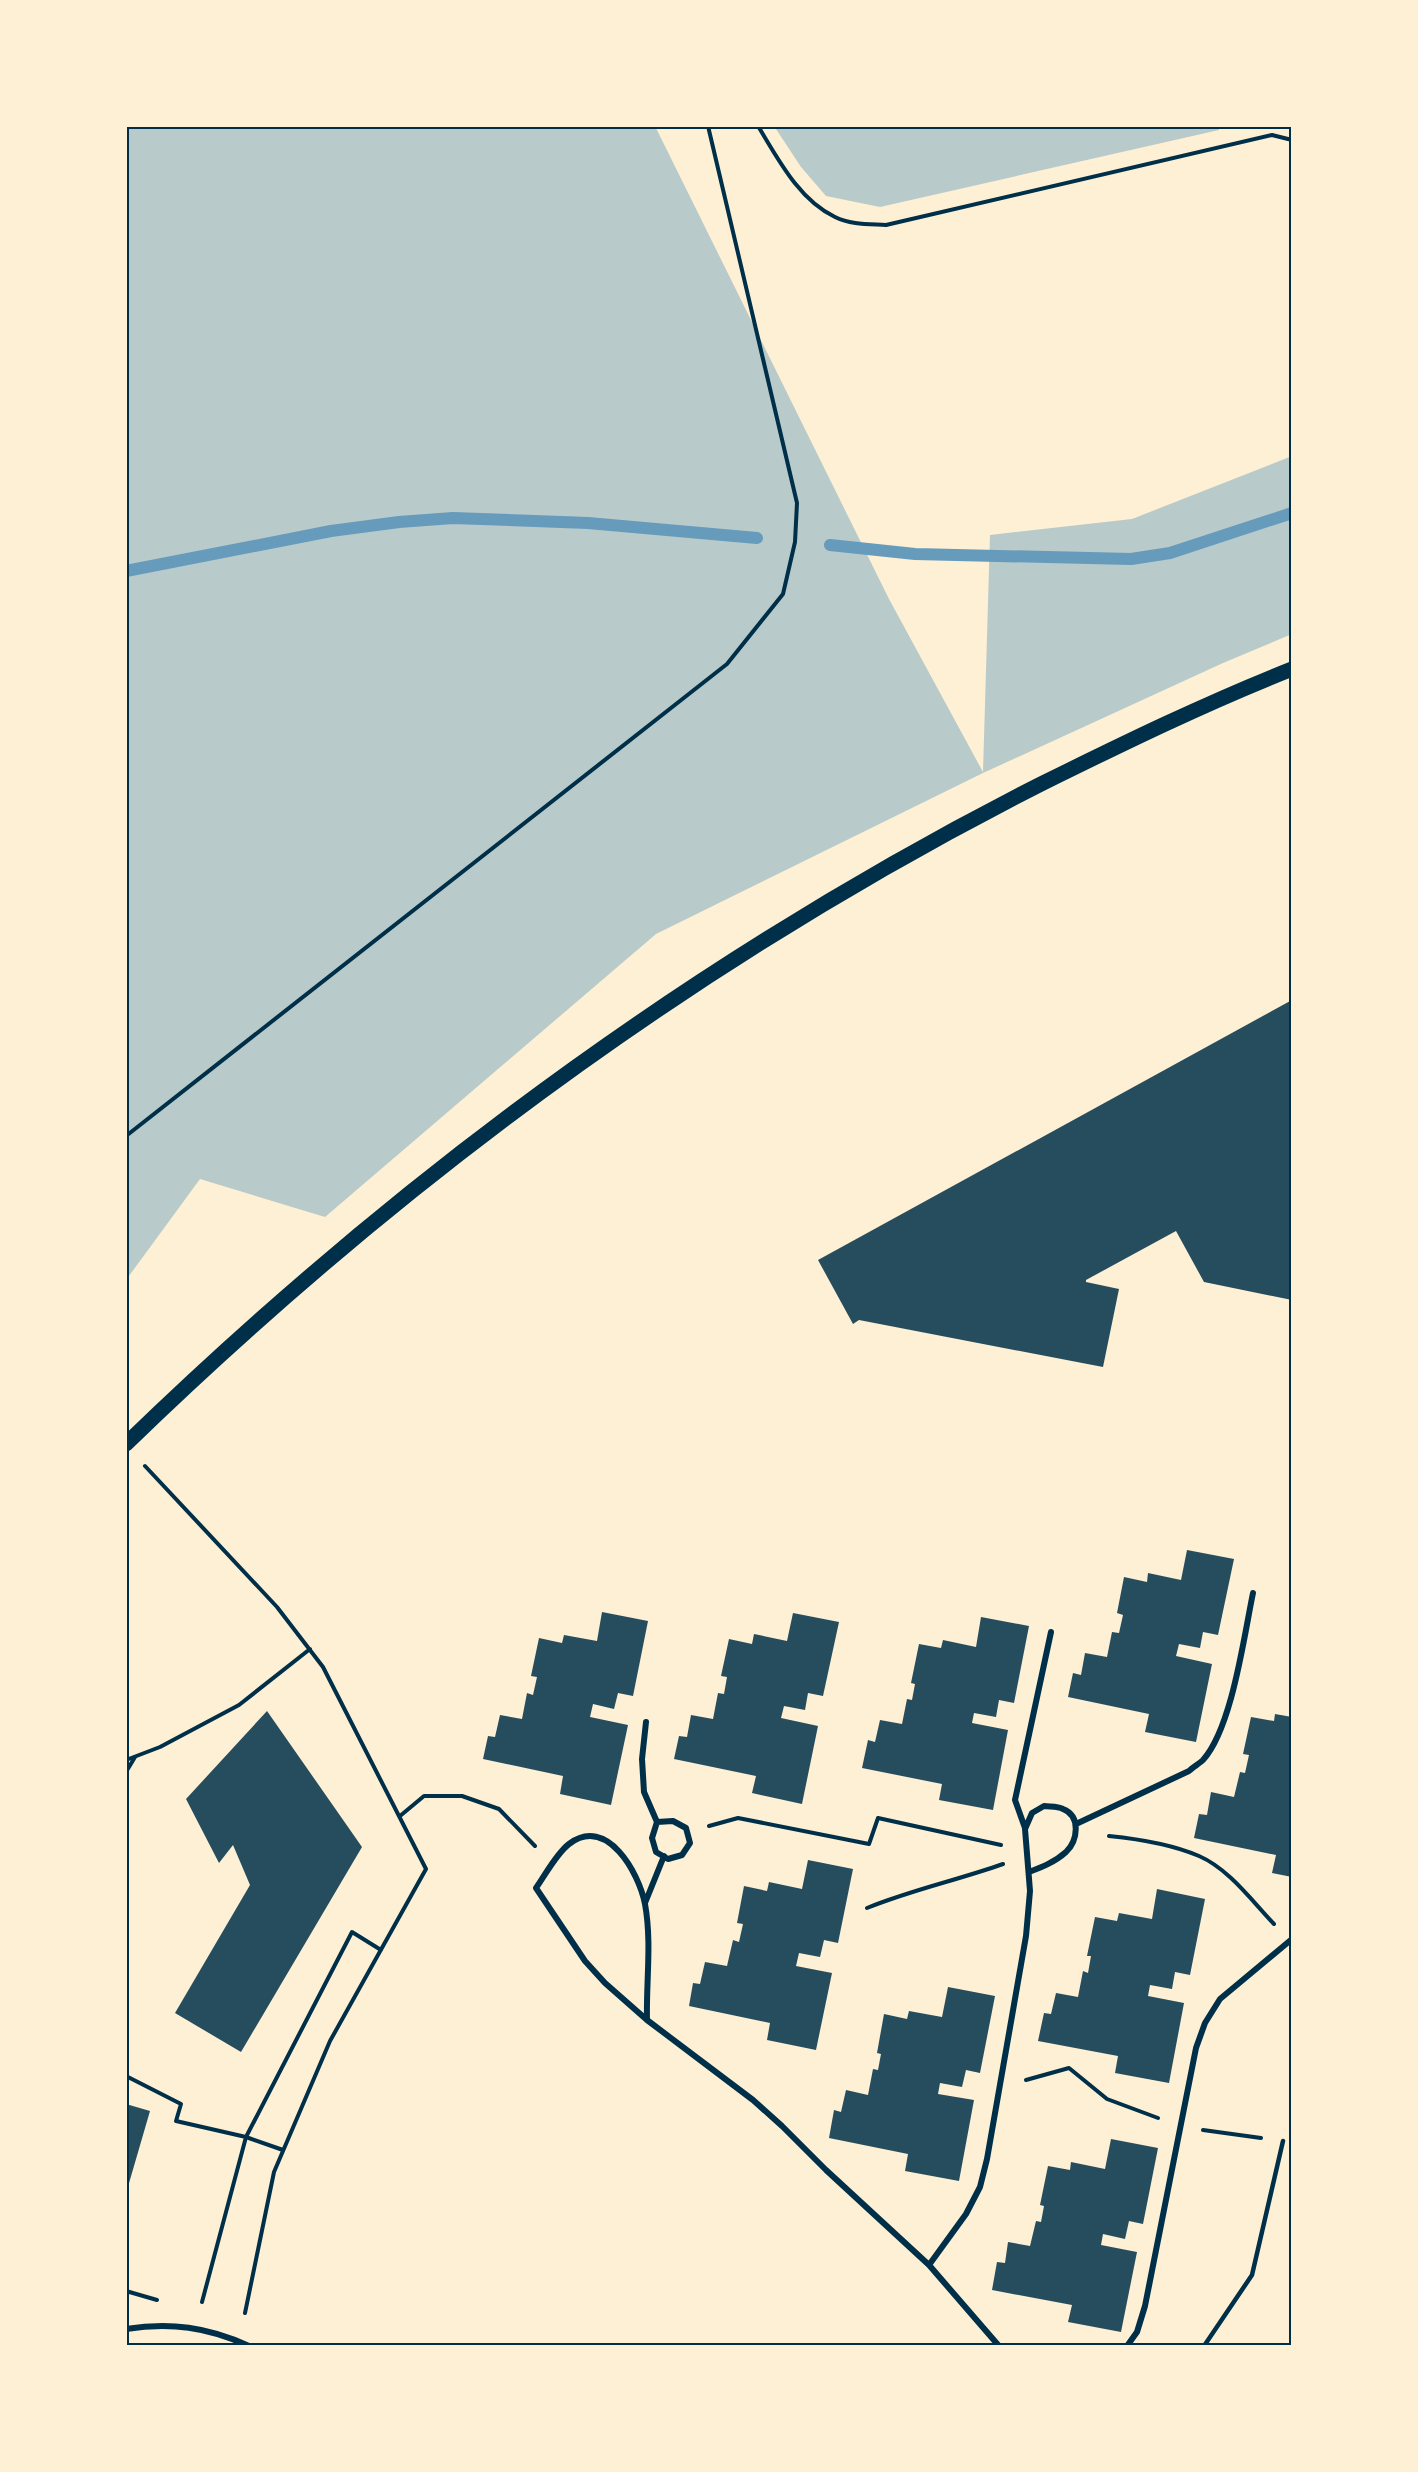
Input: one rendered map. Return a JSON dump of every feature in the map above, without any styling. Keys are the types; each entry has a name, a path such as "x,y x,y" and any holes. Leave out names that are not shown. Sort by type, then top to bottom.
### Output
{"main road":[{"path":"126,1444 190,1382 436,1170 576,1066 698,982 858,882 986,812 1222,696 1292,669"}],"street":[{"path":"1076,1824 1189,1771 1203,1760 1227,1712 1253,1593"},
{"path":"929,2265 966,2214 980,2187 1026,1936 1030,1891 1029,1872 1025,1829 1015,1800 1051,1632"},
{"path":"646,1722 642,1759 644,1792 657,1822 652,1838 656,1852 669,1859 682,1855 690,1843 686,1828 673,1821 657,1822"},
{"path":"1025,1829 1032,1813 1044,1806 1062,1808 1072,1815 1076,1824 1072,1844 1065,1852 1051,1863 1029,1872"},
{"path":"647,2020 648,1949 645,1903 634,1876 614,1844 595,1836 579,1838 571,1842 536,1888 585,1961 605,1983 647,2020 753,2100 929,2265 999,2346"},
{"path":"645,1903 664,1856"},
{"path":"1128,2346 1137,2332 1145,2306 1196,2048 1205,2023 1220,1999 1291,1940"},
{"path":"126,2329 173,2325 196,2328 216,2332 249,2346"}],"lane":[{"path":"1204,2346 1252,2275 1283,2141"}],"path":[{"path":"127,1133 727,664 783,594 795,542 797,503 708,126"},
{"path":"758,126 778,160 805,194 835,217 854,223 886,225 1272,135 1292,140"},
{"path":"142,1462 276,1607 323,1667 426,1869 330,2041 274,2172 245,2313"},
{"path":"126,1760 160,1747 239,1705 310,1649"},
{"path":"126,1772 136,1756"},
{"path":"400,1816 424,1796 462,1796 500,1809 552,1865"},
{"path":"717,1824 738,1818 869,1844 878,1818 1026,1852"},
{"path":"1076,1833 1139,1839 1200,1857 1227,1875 1291,1940"},
{"path":"867,1908 906,1892 955,1881 1026,1852"},
{"path":"202,2302 246,2137 352,1932 381,1950"},
{"path":"999,2087 1070,2068 1107,2099 1181,2126 1283,2141"},
{"path":"126,2076 181,2104 176,2121 246,2137 283,2150"},
{"path":"126,2291 157,2300"}],"shaded area":[{"path":"126,126 655,126 889,599 983,772 990,535 1132,519 1292,456 1292,634 1223,663 983,773 656,934 325,1217 200,1179 126,1280"},
{"path":"774,126 1218,126 1219,130 880,207 826,196 801,167"}],"building":[{"path":"1292,1000 1292,1300 1204,1282 1176,1231 1086,1280 1086,1282 1119,1289 1103,1367 859,1320 853,1324 818,1260"},
{"path":"1187,1550 1234,1559 1218,1635 1203,1632 1200,1648 1179,1644 1176,1656 1212,1664 1196,1742 1145,1732 1149,1714 1068,1697 1073,1673 1081,1675 1085,1653 1107,1657 1112,1632 1119,1633 1123,1615 1117,1613 1124,1577 1147,1582 1148,1573 1181,1580"},
{"path":"602,1612 648,1621 633,1696 618,1693 614,1709 593,1704 590,1717 628,1725 611,1805 560,1794 563,1776 483,1759 488,1736 495,1737 500,1715 522,1719 527,1693 533,1695 537,1677 531,1676 539,1638 562,1643 564,1635 597,1641"},
{"path":"793,1613 839,1622 823,1696 808,1693 805,1710 784,1706 781,1718 818,1726 802,1804 752,1793 756,1776 674,1759 679,1736 687,1737 691,1715 713,1719 718,1693 724,1694 727,1677 721,1676 729,1639 752,1644 754,1634 787,1641"},
{"path":"981,1617 1029,1626 1014,1703 999,1700 996,1717 974,1713 972,1723 1008,1730 993,1810 939,1800 942,1784 862,1768 868,1740 875,1742 880,1720 902,1724 907,1699 912,1700 915,1684 911,1683 919,1644 941,1648 943,1640 976,1647"},
{"path":"267,1711 362,1847 241,2052 175,2013 250,1885 233,1845 219,1863 186,1799"},
{"path":"1275,1714 1292,1717 1292,1877 1272,1873 1276,1855 1194,1838 1199,1814 1207,1815 1211,1792 1234,1797 1240,1772 1245,1773 1249,1755 1243,1754 1251,1717 1274,1721"},
{"path":"808,1860 853,1869 838,1943 824,1940 820,1957 799,1953 796,1966 832,1973 816,2050 767,2040 770,2023 689,2006 693,1983 700,1984 705,1962 727,1966 733,1940 739,1942 743,1924 737,1923 744,1886 767,1891 769,1882 802,1889"},
{"path":"1157,1889 1205,1899 1190,1975 1175,1972 1172,1989 1150,1985 1148,1996 1184,2003 1169,2083 1115,2073 1118,2056 1038,2041 1044,2013 1051,2014 1056,1993 1078,1997 1083,1971 1088,1973 1091,1956 1087,1956 1095,1917 1117,1921 1119,1913 1152,1919"},
{"path":"948,1987 995,1996 980,2073 966,2070 962,2087 940,2083 938,2094 974,2100 959,2181 905,2171 908,2154 829,2138 834,2110 841,2112 846,2090 868,2095 873,2069 878,2070 881,2054 877,2053 884,2014 907,2019 909,2011 942,2017"},
{"path":"126,2104 150,2111 127,2190 126,2190"},
{"path":"1111,2139 1158,2148 1143,2224 1129,2221 1125,2239 1103,2234 1101,2245 1137,2252 1121,2332 1068,2322 1072,2305 992,2290 997,2262 1005,2263 1008,2242 1030,2246 1036,2221 1041,2222 1044,2206 1040,2205 1048,2166 1070,2170 1071,2162 1105,2169"}],"waterway":[{"path":"830,545 915,554 1131,559 1170,553 1292,513"},
{"path":"126,571 331,531 453,518 588,523 757,538"}]}
